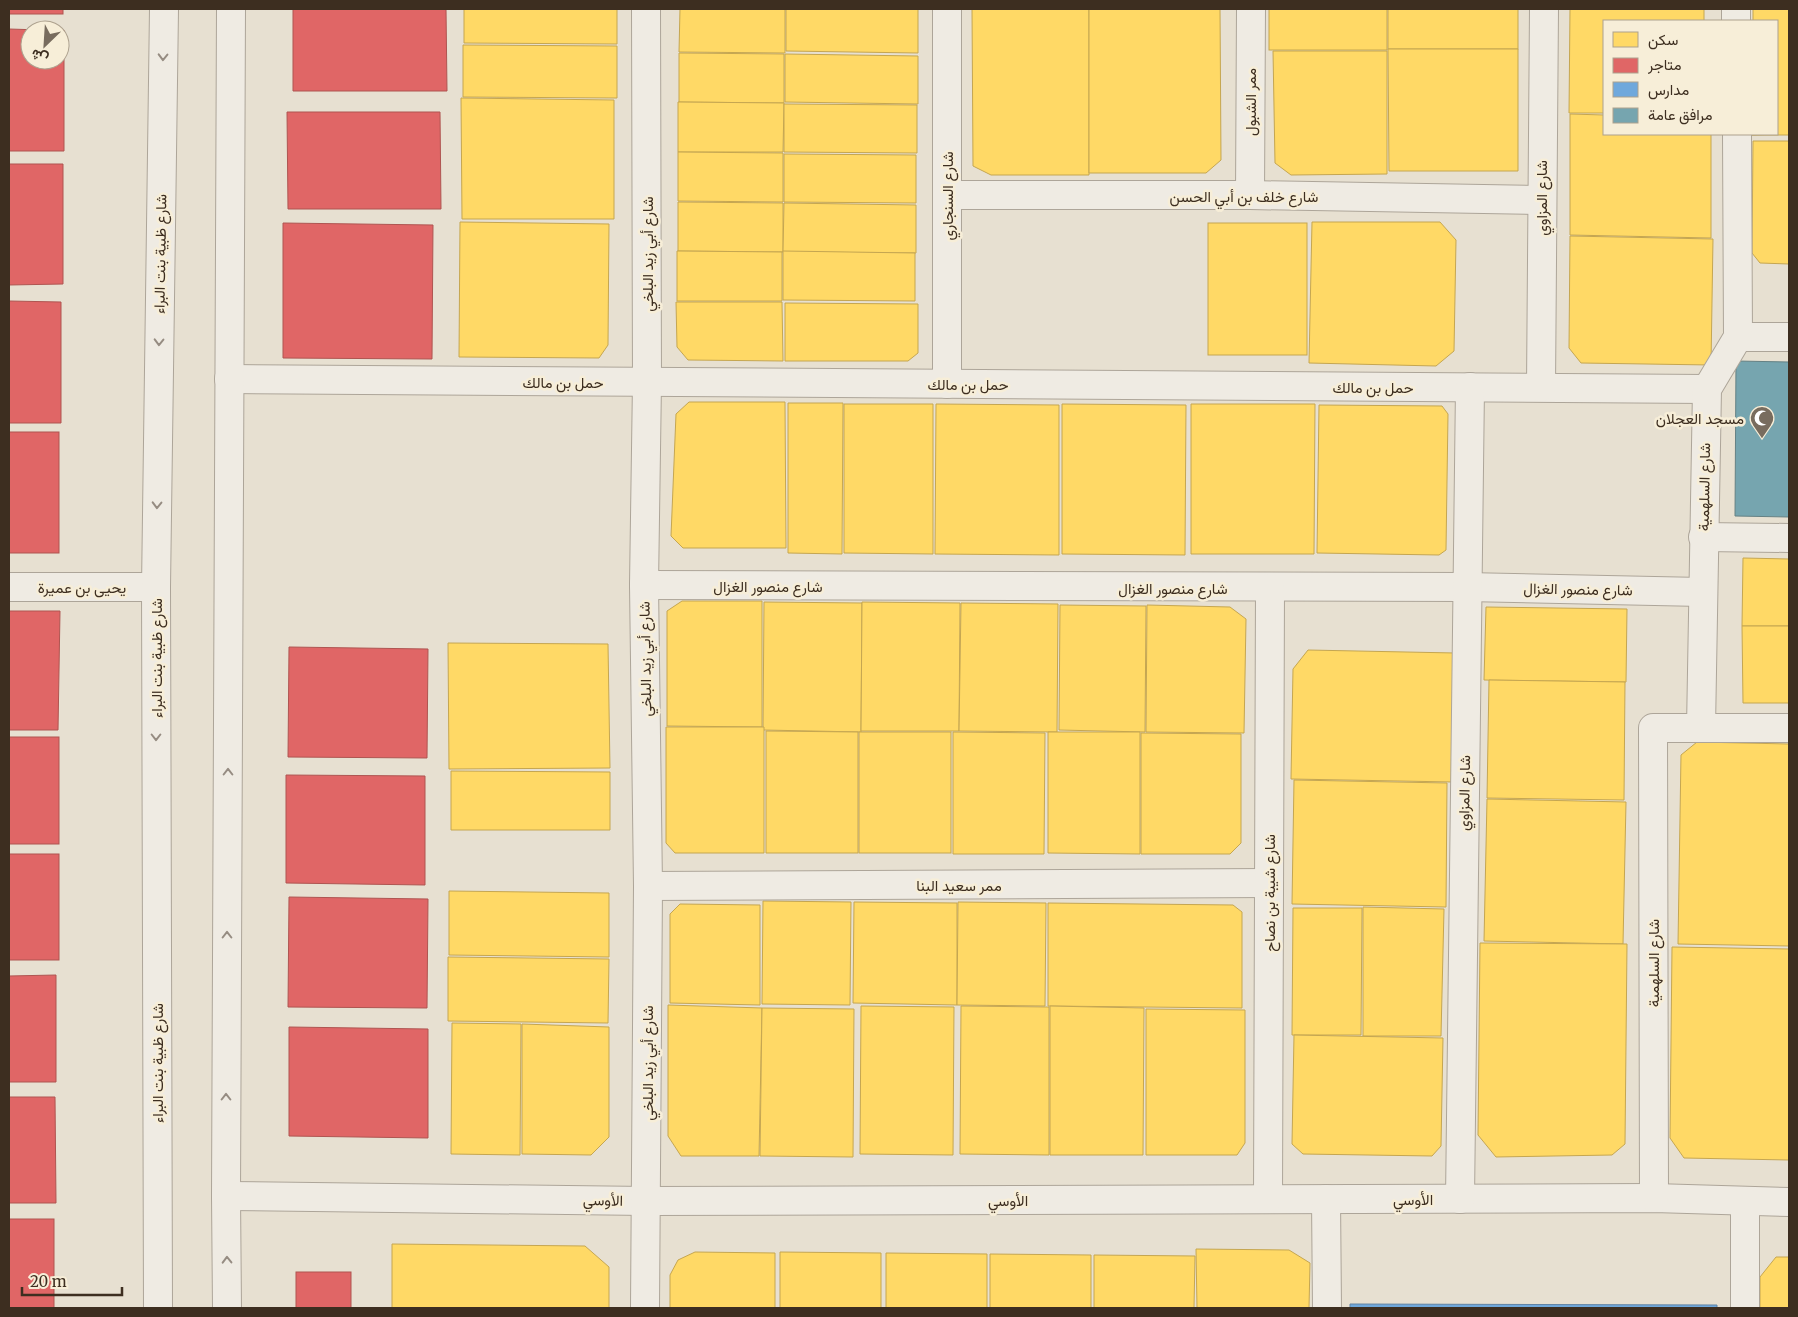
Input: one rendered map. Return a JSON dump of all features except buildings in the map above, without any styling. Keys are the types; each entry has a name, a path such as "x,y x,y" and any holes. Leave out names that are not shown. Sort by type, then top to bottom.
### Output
{"street":[{"name":"شارع ظبية بنت البراء","path":"158,1308 156,587 164,9"},
{"path":"227,1308 231,9"},
{"name":"شارع أبي زيد البلخي","path":"645,1308 648,886 644,585 647,382 646,9"},
{"name":"شارع السنجاري","path":"947,9 947,384"},
{"name":"ممر الشبول","path":"1250,9 1250,195"},
{"name":"شارع المزاوي","path":"1541,387 1544,9"},
{"path":"1737,135 1738,337 1789,337"},
{"name":"شارع خلف بن أبي الحسن","path":"947,195 1250,195 1541,200"},
{"name":"شارع السلهمية","path":"1654,1198 1652,728 1700,728 1707,389 1738,337"},
{"name":"حمل بن مالك","path":"229,379 1707,389"},
{"name":"شارع المزاوي","path":"1460,1199 1466,586 1470,387"},
{"path":"1703,537 1789,538"},
{"name":"شارع منصور الغزال","path":"644,585 1270,588 1466,586 1702,592"},
{"name":"يحيى بن عميرة","path":"9,587 156,587"},
{"name":"شارع شيبة بن نصاح","path":"1268,1199 1270,588"},
{"path":"1700,728 1789,728"},
{"name":"ممر سعيد البنا","path":"648,886 1269,884"},
{"name":"الأوسي","path":"226,1196 646,1201 1654,1198 1789,1202"},
{"path":"1326,1199 1326,1308"},
{"path":"1745,1202 1745,1308"}],"place":[{"name":"مسجد العجلان","path":"1762,439"}]}
